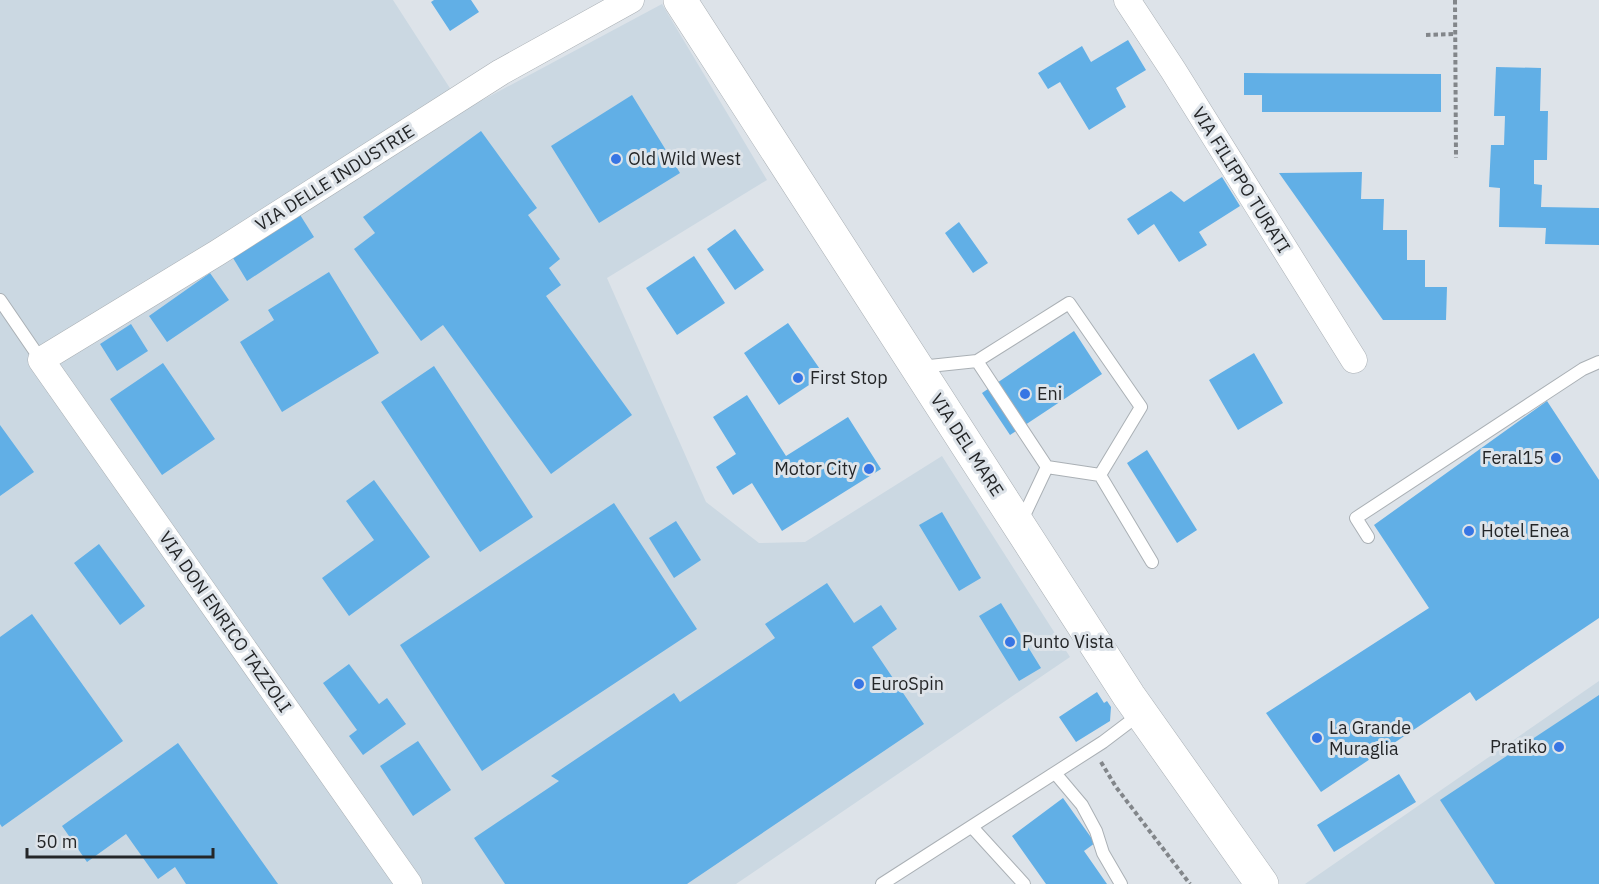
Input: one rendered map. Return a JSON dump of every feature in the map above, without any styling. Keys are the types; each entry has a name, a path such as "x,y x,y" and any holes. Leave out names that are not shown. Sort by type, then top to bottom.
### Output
{"main road":[{"name":"VIA DEL MARE","path":"680,0 1141,713 1262,884"}],"street":[{"name":"VIA DELLE INDUSTRIE","path":"41,360 217,253 501,72 632,0"},
{"name":"VIA FILIPPO TURATI","path":"1126,0 1173,70 1354,360"},
{"name":"VIA DON ENRICO TAZZOLI","path":"41,360 409,884"}],"lane":[{"path":"0,300 41,360"},
{"path":"916,367 977,362 1069,303 1141,407 1100,475"},
{"path":"977,362 1047,467 1100,475"},
{"path":"1368,537 1356,518 1582,369 1599,362"},
{"path":"1019,527 1047,467"},
{"path":"1100,475 1152,562"},
{"path":"882,884 1104,742 1141,713"},
{"path":"1055,772 1082,805 1096,831 1103,853 1121,884"},
{"path":"972,827 1024,884"}],"path":[{"path":"1455,0 1456,158"},
{"path":"1426,35 1455,34"},
{"path":"1104,742 1099,759 1116,787 1190,884"}],"shaded area":[{"path":"0,0 393,0 464,110 662,4 767,180 607,278 706,502 759,543 805,542 942,456 1070,657 736,884 0,884"},
{"name":"Pratiko","path":"1599,681 1599,884 1305,884"}],"building":[{"path":"434,0 471,0 479,12 450,31 431,2"},
{"path":"1128,40 1146,70 1116,88 1126,107 1089,130 1060,82 1048,89 1038,73 1082,46 1091,62"},
{"path":"1496,67 1541,68 1540,111 1548,111 1547,160 1534,160 1534,184 1542,185 1541,207 1599,208 1599,245 1545,244 1546,228 1499,227 1500,188 1489,187 1491,145 1504,145 1505,116 1494,116"},
{"path":"1244,73 1441,74 1441,112 1262,112 1262,95 1244,95"},
{"name":"Old Wild West","path":"632,95 680,173 599,223 551,146"},
{"path":"481,131 537,208 528,215 560,259 549,268 561,285 546,296 632,415 551,474 443,325 421,341 354,249 375,233 363,217"},
{"path":"1362,172 1361,199 1384,199 1383,230 1407,230 1407,260 1425,260 1425,287 1447,287 1446,320 1383,320 1279,173"},
{"path":"1222,177 1240,206 1199,232 1207,245 1179,262 1154,224 1138,235 1127,219 1171,191 1184,202"},
{"path":"297,210 314,237 247,281 230,253"},
{"path":"959,222 988,263 973,273 945,233"},
{"path":"735,229 764,270 735,290 707,249"},
{"path":"694,256 725,303 677,335 646,288"},
{"path":"329,272 379,353 282,412 240,342 274,320 268,310"},
{"path":"210,273 229,300 167,342 149,316"},
{"path":"788,323 824,375 779,405 744,353"},
{"path":"131,324 148,351 117,371 100,344"},
{"name":"Eni","path":"1074,331 1102,374 1010,435 982,393"},
{"path":"1254,353 1283,403 1238,430 1209,380"},
{"path":"163,363 215,439 162,475 110,399"},
{"path":"434,366 533,517 480,552 381,402"},
{"path":"747,395 786,456 848,417 881,469 782,531 752,483 733,495 716,467 736,454 713,417"},
{"path":"1547,401 1599,480 1599,618 1476,701 1470,692 1321,792 1266,713 1429,608 1374,525"},
{"path":"0,425 34,472 0,496"},
{"path":"1147,450 1197,530 1177,543 1127,463"},
{"path":"374,480 430,557 349,616 322,578 374,540 346,501"},
{"path":"614,503 697,629 482,771 400,645"},
{"path":"942,512 981,578 959,591 919,525"},
{"path":"676,521 701,560 674,578 649,538"},
{"path":"99,544 145,606 120,625 74,563"},
{"path":"827,583 854,623 881,605 897,629 872,647 924,724 687,884 505,884 474,838 559,781 551,776 674,693 680,702 775,638 765,624"},
{"name":"Punto Vista","path":"1001,603 1041,668 1019,681 979,616"},
{"path":"32,614 123,741 2,827 0,824 0,637"},
{"path":"349,664 379,704 387,698 406,724 363,755 349,736 357,730 323,683"},
{"path":"1097,692 1104,703 1107,701 1111,707 1110,721 1076,742 1059,717"},
{"name":"Pratiko","path":"1599,695 1599,884 1495,884 1440,800"},
{"path":"418,741 451,790 413,816 380,766"},
{"path":"178,743 278,884 186,884 175,867 158,879 126,834 87,862 62,826"},
{"path":"1399,774 1416,802 1334,852 1317,825"},
{"path":"1063,798 1095,843 1084,851 1107,884 1046,884 1012,836"}],"place":[{"name":"Old Wild West","path":"616,159"},
{"name":"First Stop","path":"798,378"},
{"name":"Eni","path":"1025,394"},
{"name":"Feral15","path":"1556,458"},
{"name":"Motor City","path":"869,469"},
{"name":"Hotel Enea","path":"1469,531"},
{"name":"Punto Vista","path":"1010,642"},
{"name":"EuroSpin","path":"859,684"},
{"name":"La Grande Muraglia","path":"1317,738"},
{"name":"Pratiko","path":"1559,747"}]}
